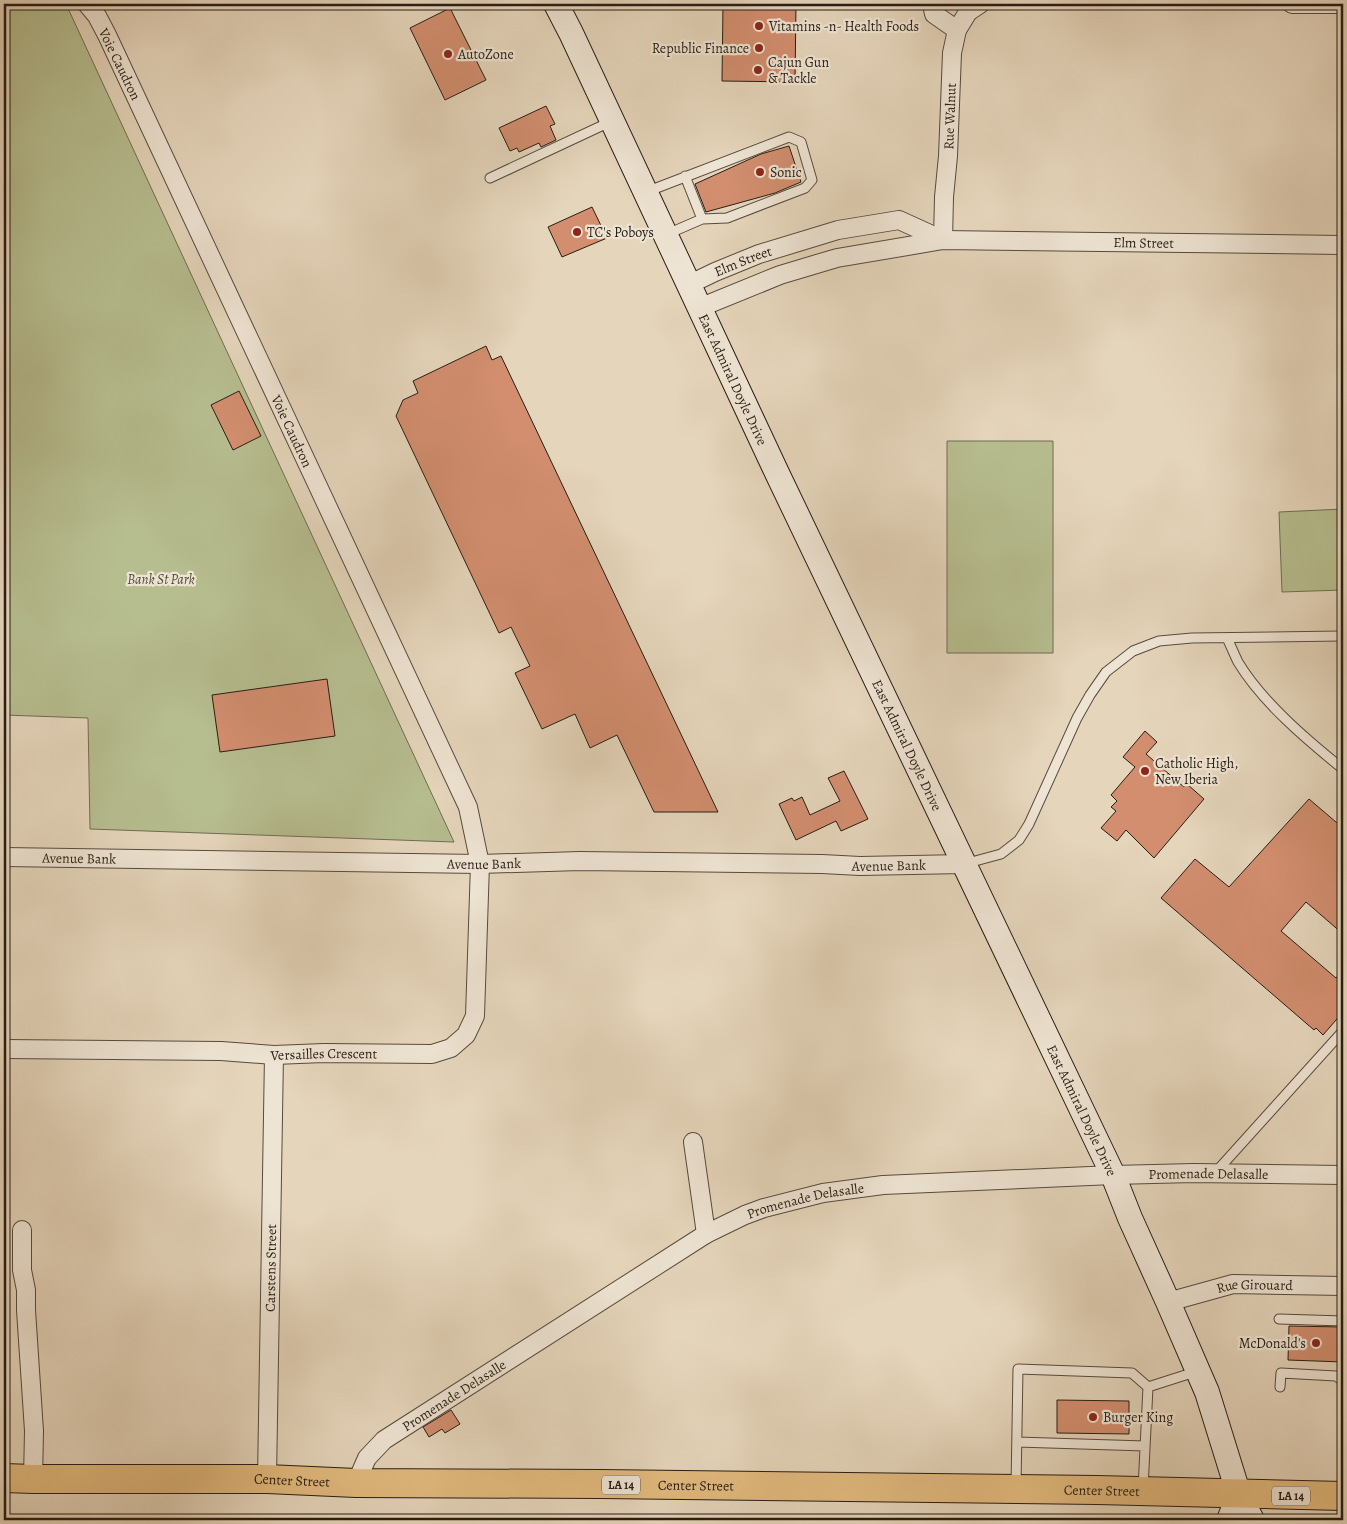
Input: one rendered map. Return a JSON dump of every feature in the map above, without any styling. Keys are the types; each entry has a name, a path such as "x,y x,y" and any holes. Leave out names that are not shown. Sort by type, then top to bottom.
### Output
{"main road":[{"name":"East Admiral Doyle Drive","path":"556,4 777,473 1112,1175 1207,1392 1239,1495 1252,1520"},
{"name":"Center Street","path":"4,1478 267,1479 356,1483 601,1484 1239,1495"},
{"name":"LA 14","path":"1239,1495 1343,1496"},
{"path":"1229,1520 1239,1495"}],"street":[{"name":"Voie Caudron","path":"87,4 97,16 107,35 468,807 480,864"},
{"path":"932,4 934,14 957,30"},
{"name":"Rue Walnut","path":"943,240 952,53 957,30 968,12 980,4"},
{"path":"1292,4 1343,4"},
{"name":"Elm Street","path":"688,285 759,254 838,230 899,220 943,240"},
{"name":"Elm Street","path":"699,308 780,275 838,258 943,240 1343,246"},
{"name":"Avenue Bank","path":"4,857 480,864 580,861 860,866 964,864"},
{"name":"Versailles Crescent","path":"4,1048 221,1051 274,1055 324,1053 432,1054 451,1048 466,1034 475,1016 480,864"},
{"name":"Carstens Street","path":"267,1479 274,1055"},
{"path":"693,1142 706,1234"},
{"name":"Promenade Delasalle","path":"356,1483 367,1458 384,1440 706,1234 764,1208 823,1193 883,1185 1112,1175 1343,1175"},
{"path":"22,1230 22,1270 26,1290 34,1431 33,1479"},
{"name":"Rue Girouard","path":"1168,1302 1233,1284 1343,1286"}],"lane":[{"path":"490,178 612,121"},
{"path":"645,192 789,137 801,142 812,180 805,188 727,218 702,220 665,236"},
{"path":"685,176 702,220"},
{"path":"964,864 1001,854 1020,840 1077,718 1090,695 1106,672 1133,651 1160,641 1192,638 1343,636"},
{"path":"1227,638 1239,662 1262,693 1287,720 1343,769"},
{"path":"1215,1174 1343,1031"},
{"path":"1278,1319 1343,1321"},
{"path":"1016,1490 1018,1369 1132,1373 1148,1387"},
{"path":"1148,1387 1198,1370"},
{"path":"1280,1387 1281,1373 1341,1377"},
{"path":"1143,1492 1148,1387"},
{"path":"1017,1442 1145,1446"}],"green space":[{"name":"Bank St Park","path":"4,4 66,4 454,842 90,829 88,718 4,715"},
{"path":"947,441 1053,441 1053,653 947,653"},
{"path":"1343,509 1343,590 1282,592 1279,512"}],"building":[{"path":"723,4 796,4 795,82 722,81"},
{"name":"AutoZone","path":"450,8 486,80 445,100 410,28"},
{"path":"546,106 555,124 550,126 556,140 541,147 539,143 519,152 517,148 510,151 499,128"},
{"name":"Sonic","path":"789,146 801,182 775,193 706,212 695,184 761,154"},
{"name":"TC's Poboys","path":"592,207 607,238 562,257 548,227"},
{"path":"486,346 492,360 501,356 718,812 654,812 617,735 590,748 575,714 542,729 515,673 530,666 511,627 499,633 396,416 403,400 418,393 413,381"},
{"path":"239,391 261,436 233,450 211,405"},
{"path":"327,679 335,736 220,752 212,695"},
{"path":"1145,731 1157,742 1146,754 1184,787 1187,784 1204,799 1154,858 1126,830 1117,841 1101,828 1116,811 1111,807 1117,801 1111,795 1135,767 1123,757"},
{"path":"844,771 868,819 841,831 836,821 796,840 779,804 792,798 794,801 802,797 810,815 840,801 828,778"},
{"path":"1309,799 1343,828 1343,934 1306,902 1281,931 1336,978 1343,970 1343,1012 1323,1035 1316,1028 1314,1030 1161,898 1195,859 1229,887"},
{"name":"McDonald's","path":"1289,1326 1343,1327 1343,1362 1288,1360"},
{"name":"Burger King","path":"1057,1400 1129,1401 1129,1434 1057,1433"},
{"path":"451,1410 460,1424 445,1433 442,1429 429,1437 423,1427"}],"place":[{"name":"Vitamins -n- Health Foods","path":"759,26"},
{"name":"Republic Finance","path":"759,48"},
{"name":"AutoZone","path":"448,54"},
{"name":"Cajun Gun & Tackle","path":"758,70"},
{"name":"Sonic","path":"760,172"},
{"name":"TC's Poboys","path":"577,232"},
{"name":"Catholic High, New Iberia","path":"1145,771"},
{"name":"McDonald's","path":"1316,1343"},
{"name":"Burger King","path":"1093,1417"}]}
